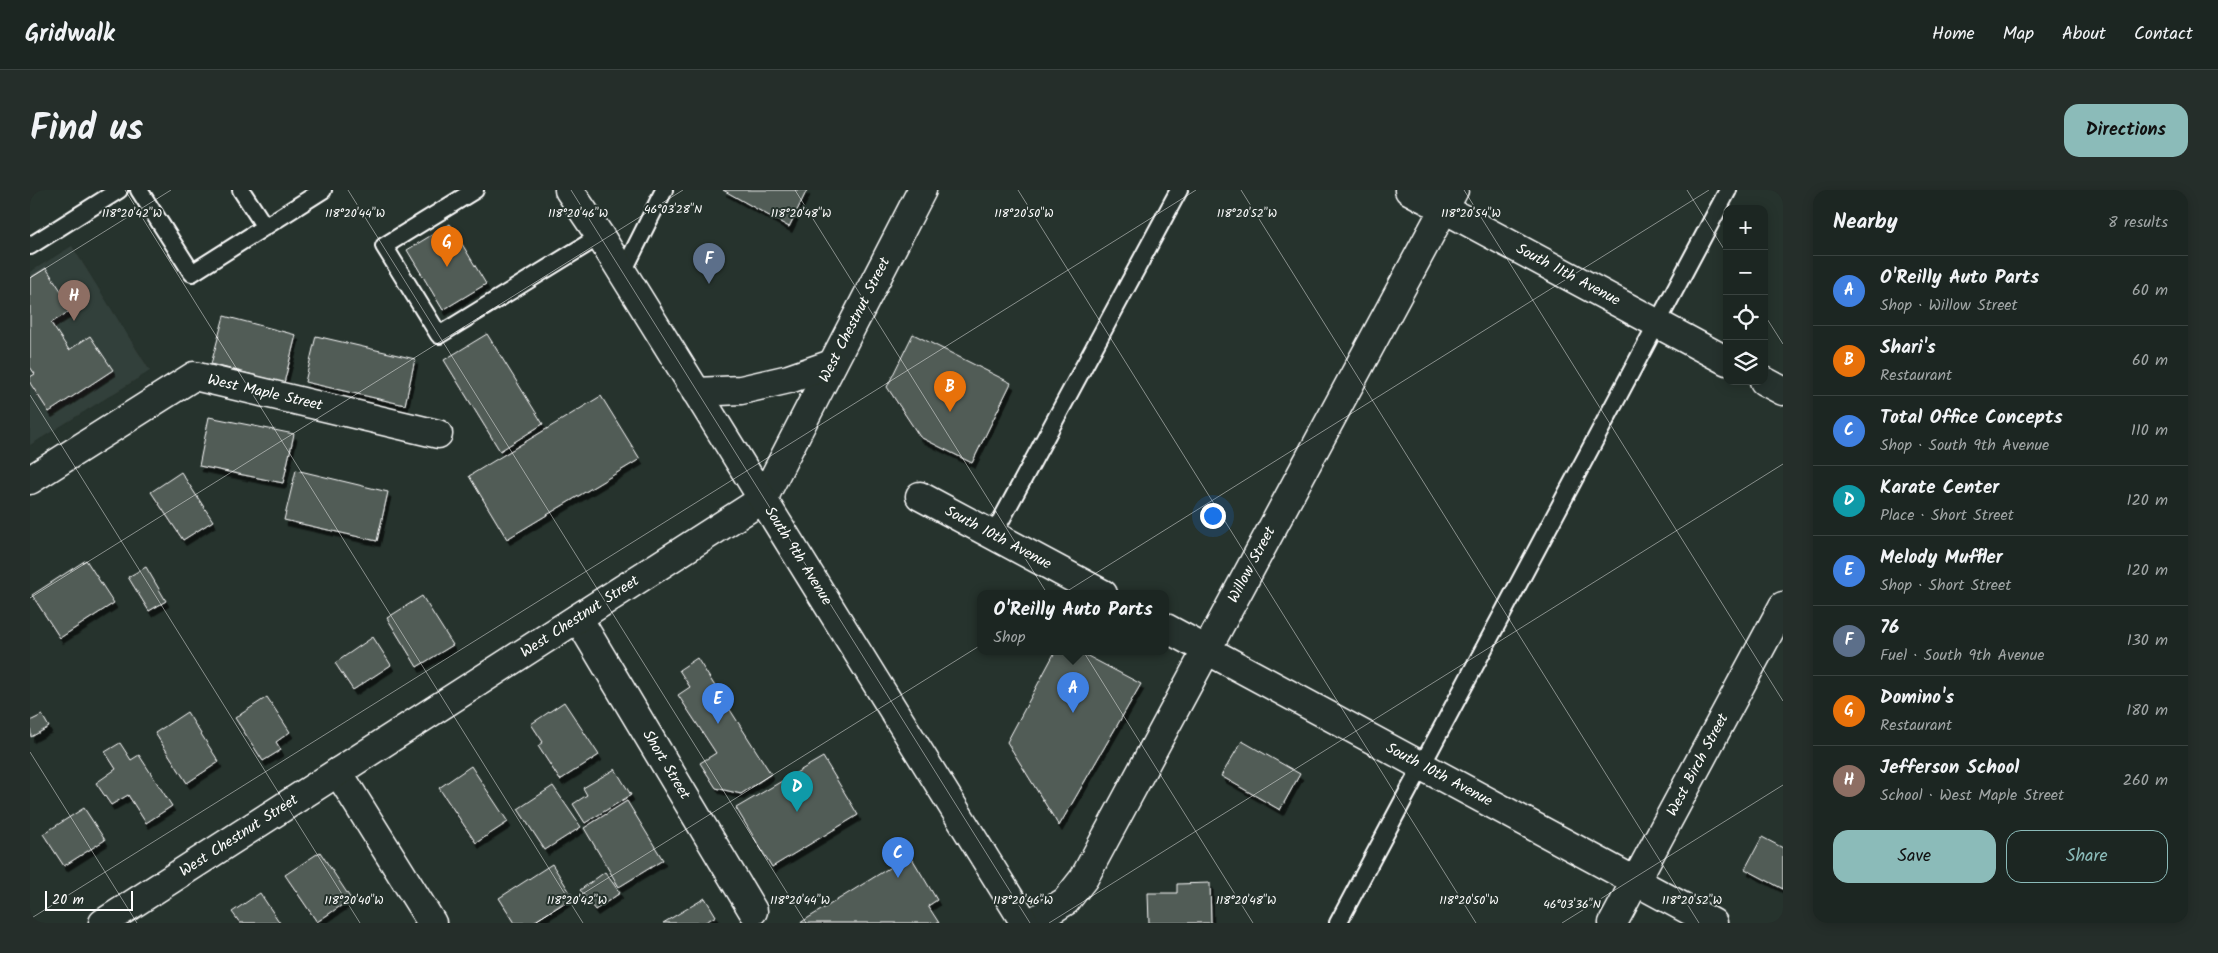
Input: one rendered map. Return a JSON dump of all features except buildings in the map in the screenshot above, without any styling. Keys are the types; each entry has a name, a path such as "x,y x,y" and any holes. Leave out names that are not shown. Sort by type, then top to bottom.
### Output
{"street":[{"name":"South 9th Avenue","path":"569,190 623,272 1024,922"},
{"name":"West Chestnut Street","path":"103,923 763,499 922,190"},
{"name":"South 11th Avenue","path":"1409,190 1449,199 1658,323 1723,359"},
{"name":"Willow Street","path":"1024,922 1066,901 1078,887 1449,199"},
{"path":"696,392 741,390 789,379 832,364"},
{"name":"West Maple Street","path":"30,480 194,376 438,434"},
{"path":"1768,383 1783,391"},
{"name":"South 10th Avenue","path":"920,496 1096,590"},
{"name":"West Birch Street","path":"1613,923 1783,606"},
{"name":"Short Street","path":"578,618 753,911"},
{"name":"South 10th Avenue","path":"1169,630 1713,923"},
{"path":"338,772 432,923"}],"lane":[{"path":"30,246 119,190"},
{"path":"139,190 192,273 323,190"},
{"path":"242,190 265,227"},
{"path":"475,190 384,246 439,335 600,236"},
{"path":"623,272 664,190"},
{"path":"993,535 1179,190"},
{"path":"1338,923 1728,190"}],"shaded area":[{"path":"72,246 150,371 30,445 30,272"}],"place":[{"name":"Domino's","path":"447,267"},
{"name":"76","path":"709,284"},
{"name":"Jefferson School","path":"74,321"},
{"name":"Shari's","path":"950,412"},
{"name":"O'Reilly Auto Parts","path":"1073,713"},
{"name":"Melody Muffler","path":"718,724"},
{"name":"Karate Center","path":"797,812"},
{"name":"Total Office Concepts","path":"898,878"}]}
